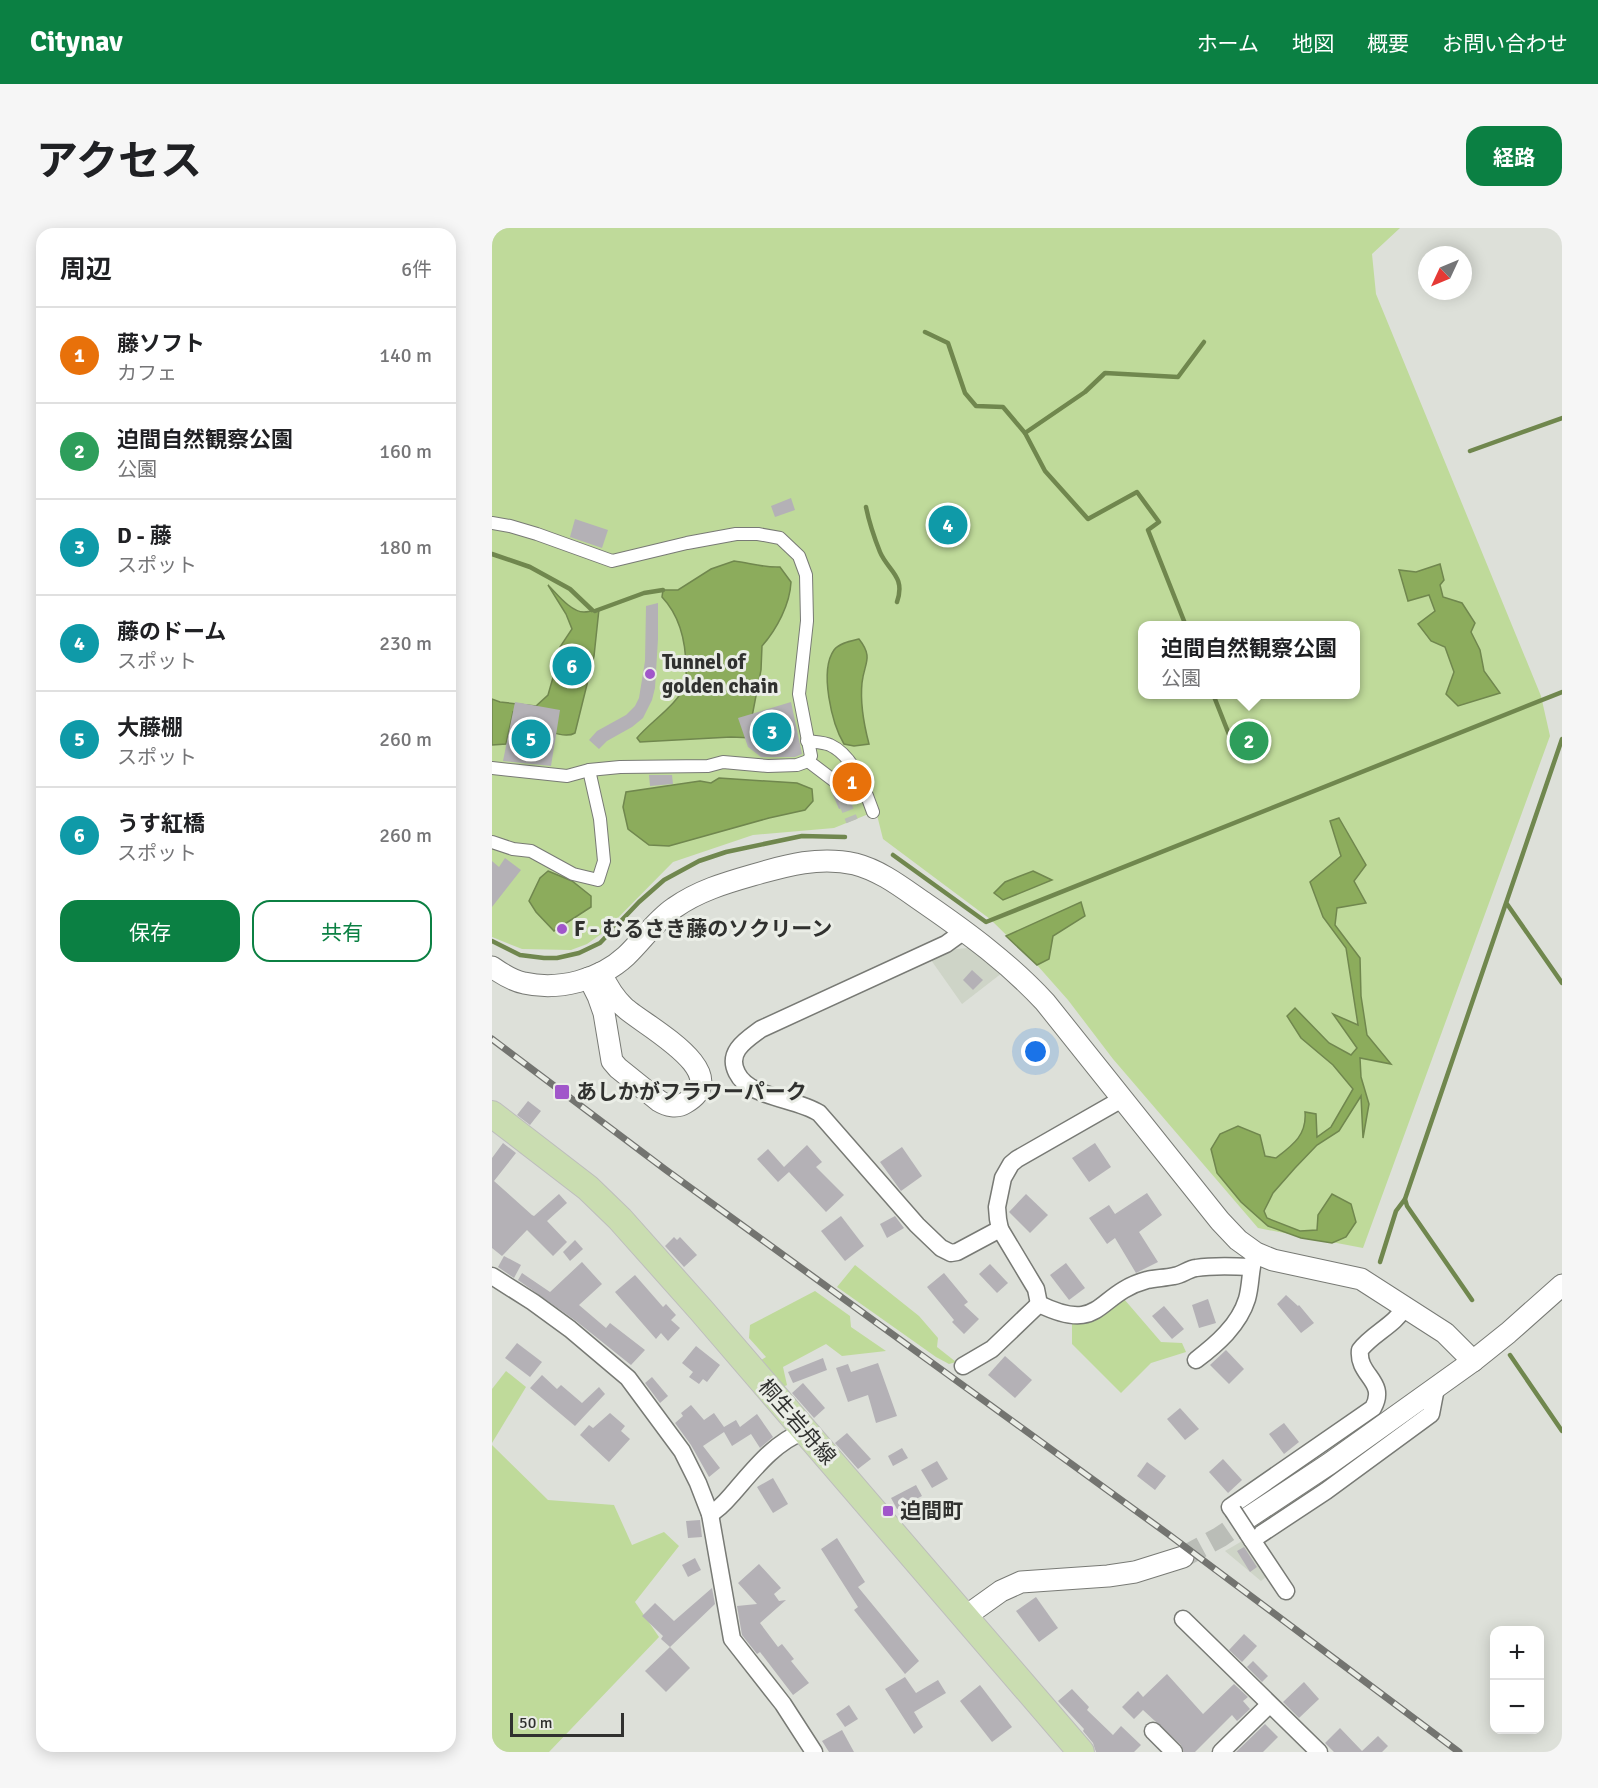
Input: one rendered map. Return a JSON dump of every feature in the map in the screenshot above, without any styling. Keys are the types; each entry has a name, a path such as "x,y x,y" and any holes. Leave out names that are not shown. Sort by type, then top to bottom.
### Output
{"main road":[{"name":"桐生岩舟線","path":"492,1114 579,1182 612,1211 673,1278 1081,1752"}],"street":[{"path":"492,523 537,534 612,561 736,534 758,534 780,538 799,556 806,575 807,621 799,694 811,756 808,761 797,765 723,762 708,766 620,767 589,770 567,776 492,768"},
{"path":"807,741 829,745 840,752 858,774 873,812"},
{"path":"808,761 837,783"},
{"path":"492,842 513,849 531,851 573,874 598,880 604,861 600,819 589,770"},
{"path":"492,967 507,977 524,983 581,982 624,958 673,908 711,887 810,860 856,864 887,877 964,931 1029,985 1253,1260 1246,1302 1240,1313 1224,1335 1196,1360"},
{"path":"964,931 946,944 760,1029 741,1044 734,1054 733,1065 739,1078 749,1087 819,1113 917,1225 941,1248 951,1253 957,1252 1000,1229"},
{"path":"595,975 625,1008 686,1054 699,1069 701,1080 699,1087 696,1094 685,1104 666,1105 612,1061 595,975"},
{"path":"1038,1304 1036,1289 1000,1229 997,1207 1003,1178 1011,1164 1122,1099"},
{"path":"1038,1304 1071,1316 1090,1314 1133,1286 1148,1280 1178,1276 1194,1268 1253,1260 1274,1260 1361,1280 1406,1306 1445,1333 1473,1361"},
{"path":"492,1276 534,1302 628,1378 682,1451 710,1514 732,1639 783,1704 814,1752"},
{"path":"1246,1526 1473,1361 1562,1285"},
{"path":"963,1366 992,1349 1038,1304"},
{"path":"1286,1591 1246,1526 1230,1507 1373,1408 1378,1395 1376,1387 1361,1366 1360,1350 1365,1343 1395,1322 1406,1306"},
{"path":"710,1514 721,1506 765,1457 787,1438 804,1431"},
{"path":"966,1616 1001,1591 1021,1582 1126,1573 1163,1565 1183,1557"},
{"path":"1183,1619 1319,1752"},
{"path":"1221,1752 1269,1704"},
{"path":"1153,1731 1174,1752"}],"shaded area":[{"path":"492,228 1400,228 1372,254 1376,294 1541,696 1550,736 1363,1248 1258,1228 1113,1059 1068,1000 1037,965 990,919 883,839 876,811 834,828 753,835 673,862 604,932 587,944 571,950 522,949 492,937"},
{"path":"734,561 780,567 791,582 782,616 762,646 761,670 750,727 753,738 640,742 637,738 671,705 682,691 686,681 686,659 681,630 678,621 662,597 663,590 678,590 711,569"},
{"path":"1440,564 1444,580 1440,585 1443,597 1462,603 1475,623 1471,632 1480,650 1484,671 1500,693 1458,706 1446,694 1454,672 1445,647 1431,641 1418,624 1435,611 1429,595 1408,601 1399,570 1416,572"},
{"path":"548,585 574,609 584,612 599,609 594,656 575,733 561,735 535,725 513,712 506,744 492,745 492,699 536,706 548,695 560,647 572,629 566,614"},
{"path":"859,639 867,656 862,698 869,744 854,746 844,744 835,724 827,684 830,659 834,650 845,643"},
{"path":"719,778 797,783 812,789 813,801 805,810 669,846 649,845 628,829 623,807 626,792 700,781 711,783"},
{"path":"1339,818 1366,865 1354,881 1366,903 1337,908 1335,925 1360,958 1361,996 1367,1035 1391,1064 1360,1058 1361,1077 1369,1104 1363,1138 1361,1096 1339,1131 1317,1145 1295,1168 1273,1193 1264,1211 1267,1218 1300,1231 1317,1230 1318,1215 1332,1194 1351,1204 1356,1222 1346,1237 1332,1243 1301,1238 1268,1226 1241,1202 1217,1173 1211,1149 1220,1134 1238,1126 1260,1135 1265,1156 1276,1158 1298,1139 1304,1127 1305,1112 1316,1114 1317,1137 1331,1127 1353,1089 1333,1065 1301,1038 1287,1016 1295,1008 1329,1043 1351,1055 1357,1048 1333,1014 1358,1025 1346,948 1323,917 1310,882 1341,856 1330,821"},
{"path":"548,871 572,881 591,896 591,907 554,931 529,901 540,878"},
{"path":"1033,871 1052,880 1003,900 994,893 1005,882"},
{"path":"1081,902 1085,916 1053,936 1049,959 1037,965 1006,936"},
{"path":"968,948 1002,973 962,1004 931,960 956,949"},
{"path":"855,1265 919,1316 938,1338 937,1347 956,1362 949,1364 936,1357 837,1287"},
{"path":"815,1291 850,1316 851,1327 886,1351 842,1356 826,1344 783,1367 787,1385 781,1388 758,1362 766,1357 749,1338 750,1325"},
{"path":"1124,1299 1161,1342 1182,1343 1186,1352 1151,1363 1121,1393 1072,1344 1072,1323 1093,1321"},
{"path":"506,1371 526,1387 492,1443 492,1389"},
{"path":"492,1445 548,1500 614,1505 632,1545 664,1532 679,1546 635,1602 659,1637 549,1752 492,1752"},
{"path":"1244,1540 1268,1575 1261,1581 1225,1551"}],"building":[{"path":"791,498 795,510 775,517 771,506"},
{"path":"575,519 608,530 602,548 570,537"},
{"name":"Tunnel of golden chain","path":"658,603 655,688 652,700 643,718 607,741 599,749 589,740 597,731 626,715 639,698 645,661 646,606"},
{"path":"515,702 560,710 551,766 503,761"},
{"path":"791,702 802,754 795,757 761,757 748,747 738,718"},
{"path":"649,775 672,775 673,784 650,786"},
{"path":"850,778 860,801 839,809 830,788 835,791 841,790 845,785 845,780"},
{"path":"505,858 521,870 492,907 492,861 499,867"},
{"path":"972,970 983,980 973,990 963,980"},
{"path":"528,1101 541,1111 530,1125 517,1115"},
{"path":"503,1143 516,1153 494,1181 534,1216 559,1194 567,1203 547,1221 567,1242 553,1256 527,1230 502,1256 492,1248 492,1158"},
{"path":"1095,1143 1111,1167 1089,1182 1072,1158"},
{"path":"807,1145 822,1162 816,1167 844,1195 826,1212 789,1172 778,1182 757,1159 768,1149 784,1167"},
{"path":"902,1147 922,1176 901,1191 880,1162"},
{"path":"1147,1193 1162,1215 1139,1232 1158,1262 1136,1273 1115,1238 1107,1244 1089,1218 1109,1205 1115,1214"},
{"path":"1026,1194 1048,1215 1030,1233 1009,1212"},
{"path":"841,1216 864,1246 845,1261 821,1231"},
{"path":"895,1216 904,1228 887,1238 880,1224"},
{"path":"674,1237 677,1240 680,1237 697,1255 684,1267 665,1246"},
{"path":"575,1240 583,1249 570,1261 563,1252"},
{"path":"504,1256 521,1265 514,1278 498,1267"},
{"path":"582,1262 602,1284 579,1305 606,1328 610,1323 645,1350 631,1365 576,1321 518,1280 522,1273 550,1292"},
{"path":"1066,1263 1085,1288 1069,1300 1050,1275"},
{"path":"990,1264 1008,1283 997,1293 979,1274"},
{"path":"944,1273 968,1302 964,1305 979,1319 964,1334 952,1322 954,1320 927,1287"},
{"path":"635,1275 663,1307 666,1304 676,1315 671,1320 680,1328 668,1341 661,1333 656,1339 615,1292"},
{"path":"1286,1295 1299,1305 1314,1323 1301,1333 1277,1304"},
{"path":"1208,1299 1216,1323 1199,1328 1192,1305"},
{"path":"1164,1306 1184,1329 1172,1339 1152,1316"},
{"path":"517,1343 542,1362 530,1377 505,1358"},
{"path":"696,1346 720,1365 707,1382 703,1379 699,1384 689,1377 693,1372 682,1363"},
{"path":"1226,1350 1244,1369 1229,1384 1210,1365"},
{"path":"1005,1356 1032,1380 1015,1398 988,1375"},
{"path":"823,1358 827,1370 793,1383 788,1372"},
{"path":"878,1363 897,1416 876,1423 868,1395 848,1402 836,1368 848,1364 851,1372"},
{"path":"542,1375 557,1389 561,1385 582,1403 599,1387 605,1394 575,1426 530,1388"},
{"path":"652,1377 668,1396 660,1403 645,1383"},
{"path":"803,1383 825,1408 814,1418 792,1393"},
{"path":"691,1405 704,1420 714,1413 724,1427 736,1420 740,1427 757,1414 773,1437 760,1448 751,1434 732,1446 724,1432 703,1446 720,1468 709,1477 691,1445 675,1423 683,1416 681,1413"},
{"path":"1180,1408 1199,1429 1185,1440 1167,1419"},
{"path":"610,1413 625,1426 621,1431 630,1439 609,1462 580,1435 589,1425 593,1428"},
{"path":"1284,1423 1299,1442 1284,1454 1269,1434"},
{"path":"847,1433 871,1459 858,1469 835,1443"},
{"path":"902,1448 908,1458 893,1466 888,1456"},
{"path":"1223,1459 1242,1480 1228,1493 1209,1472"},
{"path":"937,1461 948,1479 932,1488 921,1470"},
{"path":"1147,1462 1166,1476 1155,1490 1137,1476"},
{"path":"773,1478 788,1504 773,1513 757,1487"},
{"path":"916,1485 922,1496 897,1509 891,1498"},
{"path":"700,1520 702,1537 688,1538 686,1521"},
{"path":"837,1538 865,1582 858,1587 919,1661 905,1674 854,1610 858,1607 821,1549"},
{"path":"1244,1547 1257,1567 1250,1572 1237,1551"},
{"path":"695,1558 701,1570 688,1577 682,1565"},
{"path":"759,1564 781,1588 774,1594 779,1601 786,1600 760,1623 778,1647 782,1644 794,1659 791,1661 809,1683 793,1695 760,1652 757,1654 742,1635 737,1606 757,1604 738,1583"},
{"path":"712,1588 715,1604 670,1647 661,1639 663,1636 642,1616 655,1603 674,1621"},
{"path":"1036,1597 1058,1628 1039,1642 1016,1611"},
{"path":"1244,1634 1257,1646 1242,1662 1229,1650"},
{"path":"670,1647 690,1668 666,1692 645,1671"},
{"path":"1253,1661 1268,1676 1262,1682 1247,1667"},
{"path":"1167,1674 1203,1714 1234,1684 1248,1697 1243,1701 1250,1709 1237,1721 1232,1715 1195,1752 1184,1752 1181,1745 1143,1710 1134,1719 1122,1707 1138,1691 1143,1697"},
{"path":"905,1677 916,1693 938,1680 946,1693 914,1712 923,1727 914,1734 885,1689"},
{"path":"1304,1682 1319,1699 1299,1718 1283,1702"},
{"path":"980,1685 1012,1727 992,1742 960,1701"},
{"path":"1072,1689 1089,1707 1087,1710 1113,1735 1121,1726 1141,1745 1134,1752 1096,1752 1093,1743 1083,1731 1084,1729 1058,1701"},
{"path":"849,1705 858,1719 845,1727 836,1714"},
{"path":"1265,1724 1278,1737 1263,1752 1236,1752"},
{"path":"1340,1728 1362,1751 1378,1736 1388,1746 1382,1752 1334,1752 1325,1743"},
{"path":"842,1730 854,1752 829,1752 822,1741"}],"waterway":[{"path":"925,332 948,343 965,393 976,406 1003,407 1025,433 1045,471 1088,519 1137,492 1159,522 1148,530 1184,621"},
{"path":"1025,433 1085,392 1105,373 1178,377 1204,342"},
{"path":"1470,451 1562,418"},
{"path":"866,507 883,559 898,580 897,602"},
{"path":"492,554 530,567 570,589 592,610"},
{"path":"595,611 644,593 663,590"},
{"path":"893,855 986,922 1562,692"},
{"path":"1215,699 1230,737"},
{"path":"1472,1300 1407,1206 1405,1199 1562,739"},
{"path":"492,941 520,955 557,958 579,953 600,943 639,902 664,880 699,861 726,852 802,836 845,837"},
{"path":"1507,904 1562,983"},
{"path":"1380,1262 1396,1211 1405,1199"},
{"path":"1510,1355 1562,1431"}],"tunnel":[{"path":"837,783 852,821"},
{"path":"1183,1557 1220,1537 1249,1517"}],"railway":[{"path":"492,1039 666,1170 1168,1534 1459,1752"}],"place":[{"name":"藤のドーム","path":"948,525"},
{"name":"うす紅橋","path":"572,666"},
{"name":"Tunnel of golden chain","path":"650,674"},
{"name":"D - 藤","path":"772,732"},
{"name":"大藤棚","path":"531,739"},
{"name":"迫間自然観察公園","path":"1249,741"},
{"name":"藤ソフト","path":"852,782"},
{"name":"F - むるさき藤のソクリーン","path":"562,929"},
{"name":"あしかがフラワーパーク","path":"562,1092"},
{"name":"迫間町","path":"888,1511"}]}
